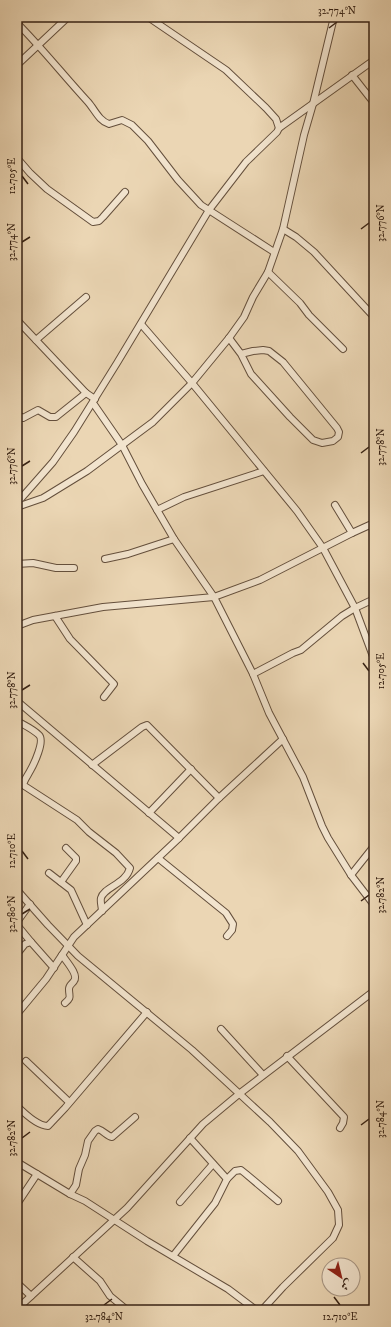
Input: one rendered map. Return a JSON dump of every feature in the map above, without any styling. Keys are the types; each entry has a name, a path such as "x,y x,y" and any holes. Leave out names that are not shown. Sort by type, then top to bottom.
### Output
{"street":[{"path":"17,64 68,17"},
{"path":"148,17 226,70 266,108 276,119 279,128"},
{"path":"17,507 43,498 87,471 152,422 192,383 229,338 244,317 253,297 268,272 283,229 304,135 334,17"},
{"path":"17,23 38,44 55,66 90,104 102,121 109,124 122,120 132,125 148,140 192,196 208,210 274,252"},
{"path":"17,503 53,462 94,401 208,210 236,174 279,128 374,60"},
{"path":"352,75 374,103"},
{"path":"17,158 30,174 47,189 93,222 99,221 125,192"},
{"path":"283,229 296,237 314,252 374,317"},
{"path":"268,272 300,303 309,315 343,349"},
{"path":"36,340 86,297"},
{"path":"17,320 94,401 122,445 142,484 174,539 214,597 253,674 268,713 302,777 322,826 351,875 374,905"},
{"path":"141,324 192,383 297,511 323,548 355,608 374,659"},
{"path":"229,338 241,354 251,374 313,440 322,443 333,441 338,437 339,432 337,428 283,362 269,351 253,351 241,354"},
{"path":"17,413 23,418 38,410 50,417 56,417 86,393"},
{"path":"157,510 184,497 219,484 264,471"},
{"path":"335,505 352,533"},
{"path":"17,626 33,620 103,607 214,597 260,580 374,523"},
{"path":"105,559 128,554 174,539"},
{"path":"17,564 34,563 56,568 74,568"},
{"path":"253,674 307,646 355,608 374,598"},
{"path":"54,616 70,639 114,684 104,697"},
{"path":"17,701 179,838"},
{"path":"17,721 38,734 41,738 37,755 23,782 23,785 76,820 116,853 130,868 127,875 121,881 104,893 102,897 102,911"},
{"path":"92,765 142,727 147,725 219,798"},
{"path":"17,1014 54,968 74,937 283,739"},
{"path":"149,813 191,769"},
{"path":"351,875 374,846"},
{"path":"61,882 76,860 76,858 66,848"},
{"path":"158,858 226,913 234,924 232,930 227,936"},
{"path":"49,873 71,890 87,925"},
{"path":"17,890 68,945 88,964 192,1050 278,1130 298,1152 332,1197 338,1210 339,1217 337,1232 333,1238 262,1310"},
{"path":"30,904 17,924 54,968"},
{"path":"17,954 25,944 31,942"},
{"path":"62,955 76,977 70,985 69,989 71,995 64,1003"},
{"path":"18,1309 127,1208 203,1124 287,1056 374,991"},
{"path":"17,1106 28,1116 45,1126 49,1124 147,1012"},
{"path":"221,1029 263,1075"},
{"path":"287,1056 344,1117 340,1128"},
{"path":"26,1060 69,1102"},
{"path":"70,1194 76,1185 79,1169 85,1155 88,1141 95,1131 98,1129 102,1130 109,1137 112,1137 135,1117"},
{"path":"190,1138 227,1179"},
{"path":"17,1162 115,1219 228,1289 256,1310"},
{"path":"180,1202 213,1164"},
{"path":"173,1256 215,1202 227,1179 235,1171 241,1170 278,1201"},
{"path":"17,1204 37,1174"},
{"path":"73,1257 100,1281 110,1296 127,1310"},
{"path":"17,1283 31,1296"}]}
